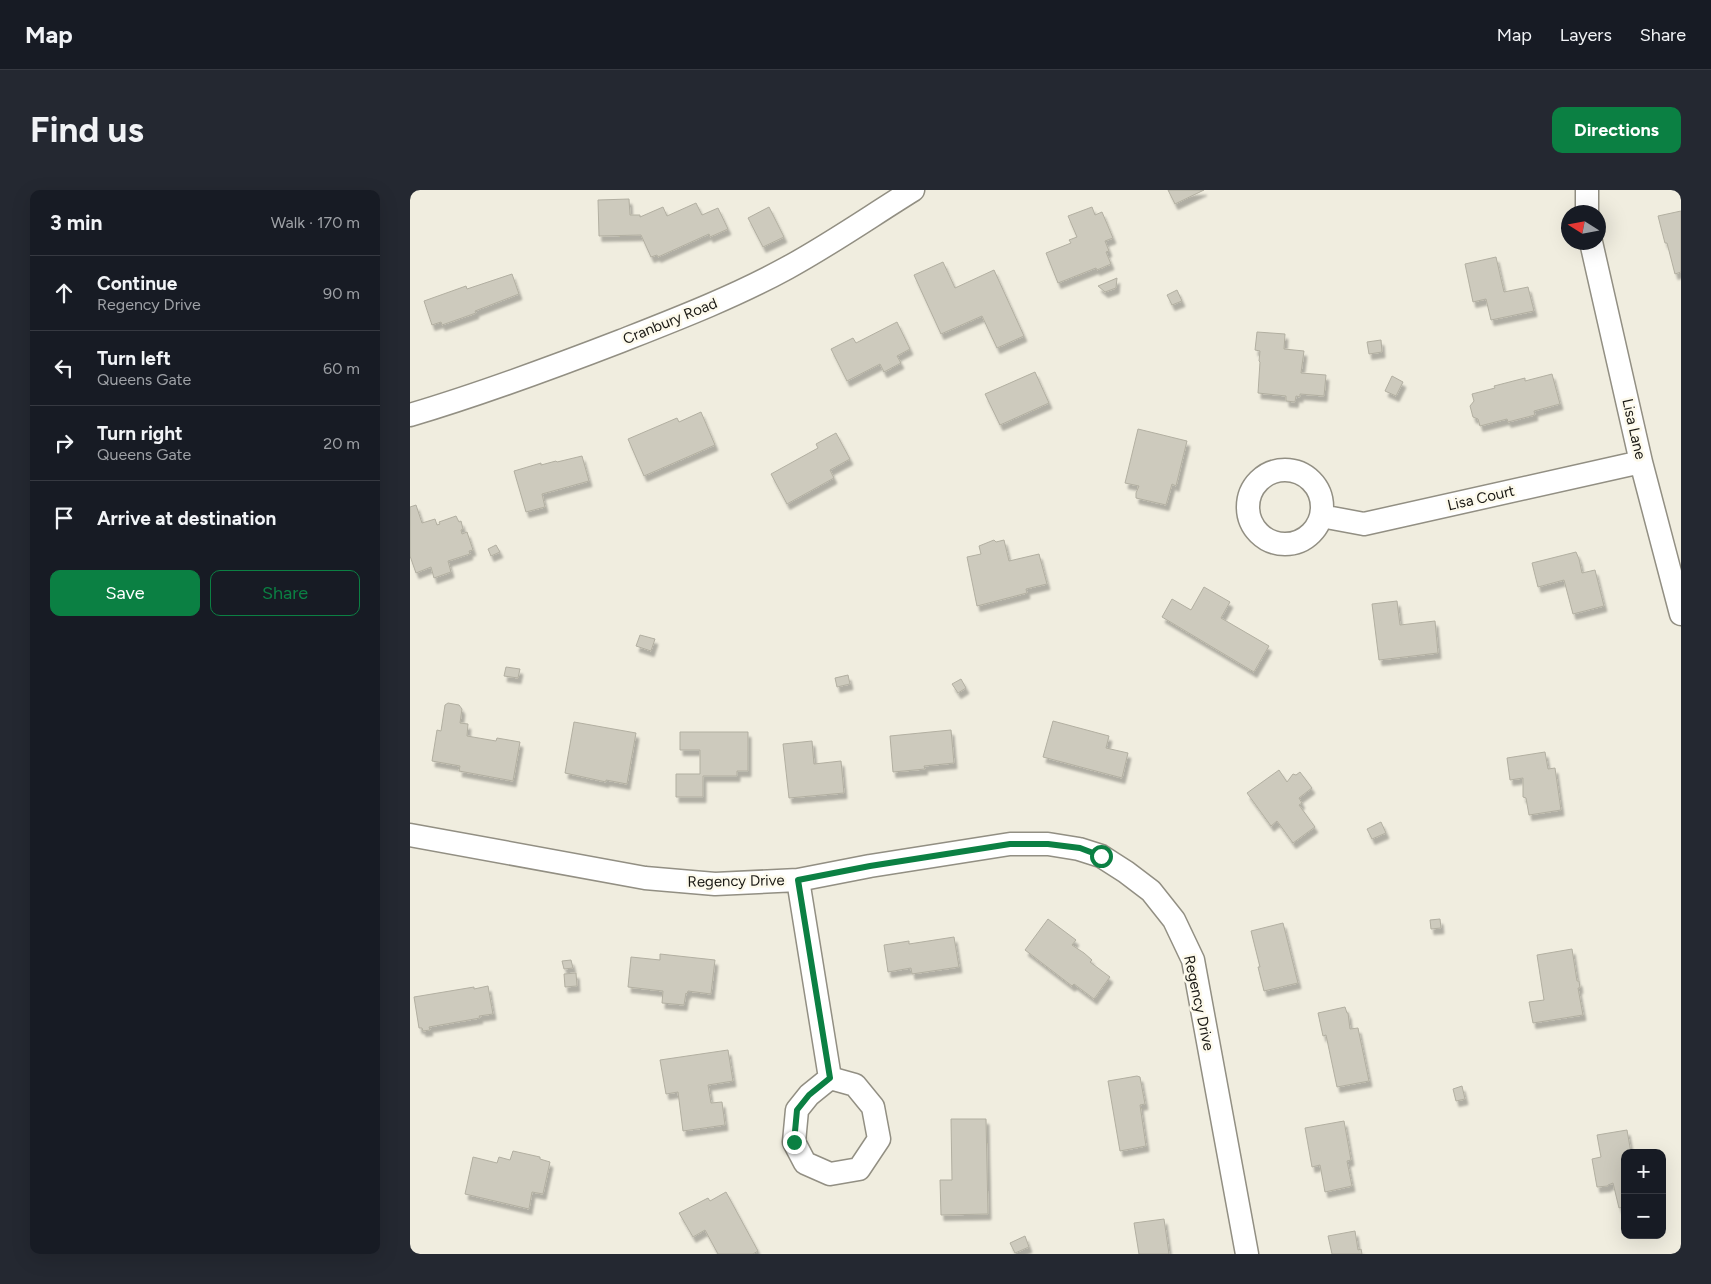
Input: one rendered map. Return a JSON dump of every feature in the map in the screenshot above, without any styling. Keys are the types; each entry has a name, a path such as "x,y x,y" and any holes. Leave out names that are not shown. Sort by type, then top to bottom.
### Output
{"street":[{"name":"Cranbury Road","path":"410,415 490,390 658,326 737,293 796,263 913,190"},
{"path":"1586,190 1587,205"},
{"name":"Lisa Lane","path":"1593,250 1641,462 1681,614"},
{"name":"Lisa Court","path":"1321,516 1364,524 1641,462"},
{"name":"Regency Drive","path":"410,835 645,878 680,882 730,884 798,880 870,866 1010,844 1048,844 1080,848 1101,856 1126,872 1151,892 1174,920 1192,960 1247,1254"},
{"path":"798,880 830,1078"}],"building":[{"path":"1168,190 1204,190 1175,204"},
{"path":"629,199 630,215 640,215 640,217 663,207 667,216 696,203 702,215 718,208 728,229 710,237 709,234 658,257 657,255 651,257 641,235 599,236 598,200"},
{"path":"769,207 784,237 763,247 748,218"},
{"path":"1092,207 1095,215 1102,212 1113,238 1105,241 1109,251 1106,252 1111,264 1058,283 1046,253 1071,243 1069,240 1077,237 1068,216"},
{"path":"1681,211 1681,272 1675,274 1658,216"},
{"path":"1496,257 1504,292 1528,287 1534,311 1491,320 1486,299 1473,302 1465,264"},
{"path":"943,262 955,288 994,270 1024,336 997,348 982,316 941,334 914,275"},
{"path":"512,274 519,294 475,311 476,313 442,325 441,322 432,325 424,301 466,286 467,289"},
{"path":"1117,278 1116,288 1105,292 1098,286"},
{"path":"1177,290 1182,301 1172,305 1167,295"},
{"path":"897,322 910,349 897,356 901,363 884,372 880,364 847,381 831,349 853,338 856,343"},
{"path":"1257,332 1285,334 1284,349 1304,351 1301,373 1326,375 1324,396 1300,394 1300,397 1296,396 1295,402 1286,401 1286,396 1258,393 1260,351 1255,350"},
{"path":"1381,340 1382,352 1369,354 1367,342"},
{"path":"1035,372 1049,403 1000,425 985,394"},
{"path":"1552,374 1560,404 1534,411 1535,415 1508,422 1507,419 1480,426 1478,419 1473,417 1470,406 1474,401 1472,394 1525,378 1525,381"},
{"path":"1392,376 1403,382 1396,396 1385,391"},
{"path":"701,412 715,445 644,476 628,439 677,418 679,422"},
{"path":"1138,429 1187,441 1176,486 1172,484 1166,505 1136,498 1139,486 1125,483"},
{"path":"836,433 850,459 830,470 834,478 787,504 771,474 818,448 816,444"},
{"path":"582,456 589,481 542,494 545,507 526,512 514,471 541,463 541,465"},
{"path":"416,505 422,523 435,519 437,525 440,524 439,522 456,516 459,522 461,521 462,534 467,532 473,550 469,551 470,554 448,561 451,572 434,578 431,567 416,573 410,556 410,507"},
{"path":"994,540 996,542 1004,540 1009,561 1039,554 1047,584 1026,589 1027,593 977,606 967,557 981,554 979,546"},
{"path":"496,545 500,552 491,556 488,549"},
{"path":"1576,552 1582,573 1595,570 1604,606 1573,614 1564,580 1538,587 1532,563"},
{"path":"1204,587 1230,602 1221,618 1269,646 1254,672 1162,617 1172,599 1191,610"},
{"path":"1397,601 1400,625 1435,621 1438,653 1379,660 1372,604"},
{"path":"640,635 655,639 651,651 636,646"},
{"path":"506,667 520,669 518,678 504,676"},
{"path":"848,675 850,684 837,687 835,678"},
{"path":"961,679 966,688 958,693 952,684"},
{"path":"448,703 459,705 462,709 460,723 468,724 467,736 496,741 497,738 520,742 513,781 459,771 460,766 432,761 437,730 441,731 445,705"},
{"path":"1053,721 1109,736 1106,748 1128,753 1122,778 1043,757"},
{"path":"574,722 636,733 627,784 606,780 606,782 565,773"},
{"path":"951,730 954,763 924,766 925,769 893,772 890,736"},
{"path":"680,732 748,732 748,771 737,771 737,776 703,776 703,797 676,797 676,774 700,774 700,750 680,750"},
{"path":"812,741 814,764 841,761 844,793 789,798 783,744"},
{"path":"1545,752 1548,769 1555,768 1561,810 1529,815 1526,798 1523,797 1523,778 1510,780 1507,758"},
{"path":"1279,770 1287,782 1293,774 1296,775 1300,772 1312,788 1299,798 1302,803 1299,805 1315,827 1293,843 1277,821 1271,826 1247,793"},
{"path":"1381,822 1386,833 1372,839 1367,829"},
{"path":"1048,919 1076,940 1072,945 1084,953 1092,960 1090,962 1110,977 1094,999 1074,984 1072,986 1025,950"},
{"path":"1440,919 1441,928 1431,929 1430,920"},
{"path":"1283,923 1298,983 1264,991 1251,931"},
{"path":"954,937 959,967 912,974 911,968 888,972 884,945 909,941 909,944"},
{"path":"1572,949 1577,981 1579,981 1580,988 1578,988 1583,1015 1533,1023 1529,1002 1544,1000 1537,955"},
{"path":"660,954 715,960 711,994 688,991 684,1005 662,1003 663,991 628,987 631,957 660,960"},
{"path":"571,960 573,968 564,969 562,961"},
{"path":"576,973 577,986 565,987 564,974"},
{"path":"488,986 493,1014 429,1027 430,1030 423,1031 422,1028 419,1028 414,997"},
{"path":"1345,1007 1348,1013 1350,1029 1358,1028 1369,1081 1337,1087 1326,1035 1323,1036 1318,1013"},
{"path":"728,1050 733,1081 708,1085 711,1103 722,1102 725,1125 683,1131 678,1092 666,1094 660,1060"},
{"path":"1140,1077 1145,1104 1140,1105 1146,1146 1120,1151 1108,1081"},
{"path":"1462,1086 1465,1099 1456,1101 1453,1089"},
{"path":"951,1119 986,1119 988,1214 941,1215 940,1180 952,1180"},
{"path":"1344,1121 1351,1160 1347,1161 1352,1186 1325,1192 1320,1165 1312,1167 1305,1128"},
{"path":"1627,1130 1630,1149 1621,1149 1621,1207 1619,1208 1613,1183 1608,1186 1597,1187 1592,1159 1601,1157 1597,1135"},
{"path":"513,1151 540,1157 540,1159 550,1162 543,1194 532,1192 529,1209 465,1194 473,1157 497,1163 499,1157 510,1160"},
{"path":"726,1192 758,1251 753,1254 718,1254 705,1230 693,1237 679,1213 708,1198 710,1201"},
{"path":"1164,1219 1169,1254 1139,1254 1134,1223"},
{"path":"1355,1231 1358,1250 1361,1249 1362,1254 1332,1254 1328,1236"},
{"path":"1025,1236 1029,1247 1015,1253 1010,1243"}],"route":[{"path":"794,1142 797,1110 809,1095 830,1078 798,880 870,866 1010,844 1048,844 1080,848 1101,856"}]}
